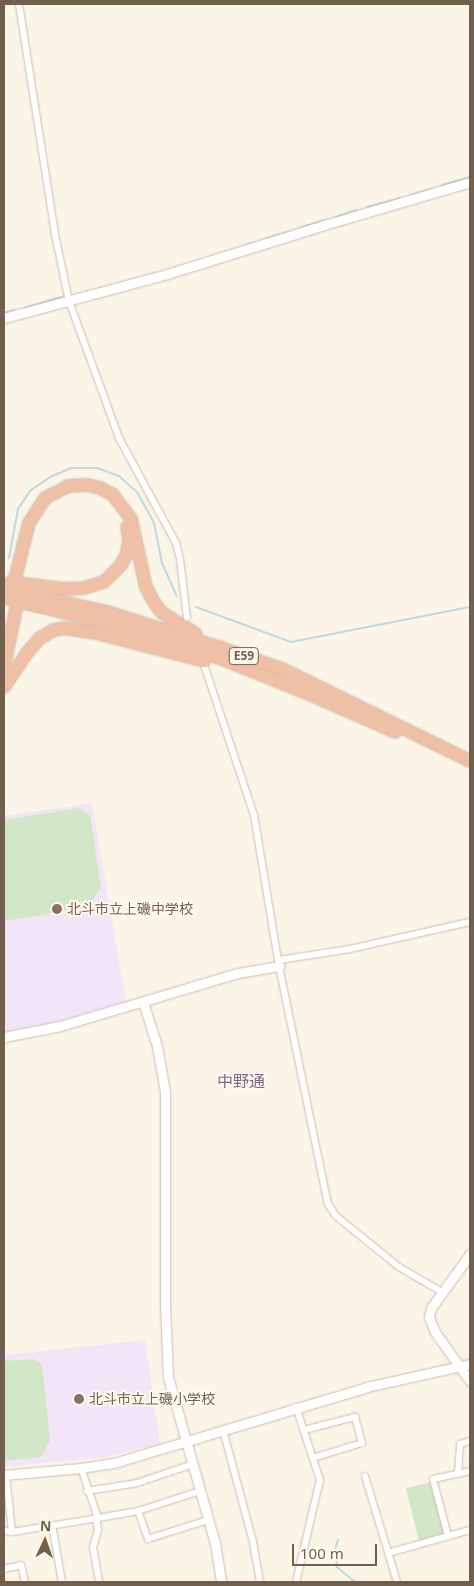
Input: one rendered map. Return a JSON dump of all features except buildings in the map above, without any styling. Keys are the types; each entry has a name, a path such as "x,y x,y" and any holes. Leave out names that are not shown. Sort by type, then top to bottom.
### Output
{"highway":[{"path":"4,581 64,590 84,588 104,582 122,565 127,553 129,538 125,521 120,512 100,495 86,491 71,492 56,497 39,515 19,576 29,523 45,498 69,486 87,485 100,488 113,495 131,519 146,587 161,612 174,622 221,648"},
{"name":"E59","path":"4,589 107,612 282,669 470,763"},
{"path":"4,635 10,605"},
{"path":"4,666 10,605"},
{"name":"E59","path":"10,605 104,622 195,650 309,694 470,763"},
{"path":"4,687 26,654 40,638 54,630 77,628 215,664 309,694"}],"street":[{"path":"19,4 56,239 69,301 119,438 176,543 180,559 187,618"},
{"path":"4,318 167,274 470,182"},
{"path":"205,668 254,815 279,963 328,1204 332,1212 399,1267 442,1292"},
{"path":"4,1036 60,1026 238,973 470,922"},
{"path":"143,1002 157,1046 165,1092 165,1305 168,1377 216,1543 221,1582"},
{"path":"470,1254 431,1308 431,1323 470,1380"},
{"path":"12,1532 5,1475 81,1468 122,1461 367,1387 470,1364"},
{"path":"296,1408 320,1480 296,1582"},
{"path":"304,1430 355,1417 362,1443 313,1458"},
{"path":"223,1430 253,1542 260,1582"},
{"path":"458,1474 460,1444 470,1441"},
{"path":"87,1491 137,1483 193,1464"},
{"path":"81,1468 97,1518 98,1530 93,1547 98,1582"},
{"path":"448,1536 433,1479 470,1471"},
{"path":"365,1476 397,1582"},
{"path":"4,1531 12,1532 138,1511 200,1491"},
{"path":"138,1511 148,1539 208,1520"},
{"path":"52,1525 62,1582"},
{"path":"388,1553 470,1530"},
{"path":"4,1568 21,1565 25,1582"}],"shaded area":[{"name":"北斗市立上磯中学校","path":"92,803 126,1002 46,1024 4,1031 4,816"},
{"name":"北斗市立上磯小学校","path":"145,1340 160,1444 105,1457 4,1467 4,1355"}],"green space":[{"path":"79,808 90,815 101,888 87,907 4,921 4,820"},
{"path":"34,1359 42,1365 50,1440 41,1457 4,1461 4,1361"},
{"path":"431,1482 444,1533 419,1540 406,1488"}],"waterway":[{"path":"442,185 470,177"},
{"path":"411,195 431,189"},
{"path":"367,207 400,198"},
{"path":"336,217 356,210"},
{"path":"300,228 324,220"},
{"path":"266,238 288,232"},
{"path":"246,245 252,243"},
{"path":"24,308 64,296"},
{"path":"4,313 14,310"},
{"path":"9,558 18,509 31,490 50,477 71,468 97,468 119,476 137,492 154,523 162,563 177,596"},
{"path":"196,607 291,642 470,607"},
{"path":"338,1540 335,1549 337,1567 355,1582"}],"place":[{"name":"北斗市立上磯中学校","path":"57,909"},
{"name":"北斗市立上磯小学校","path":"79,1399"}],"district":[{"name":"中野通","path":"241,1081"}]}
